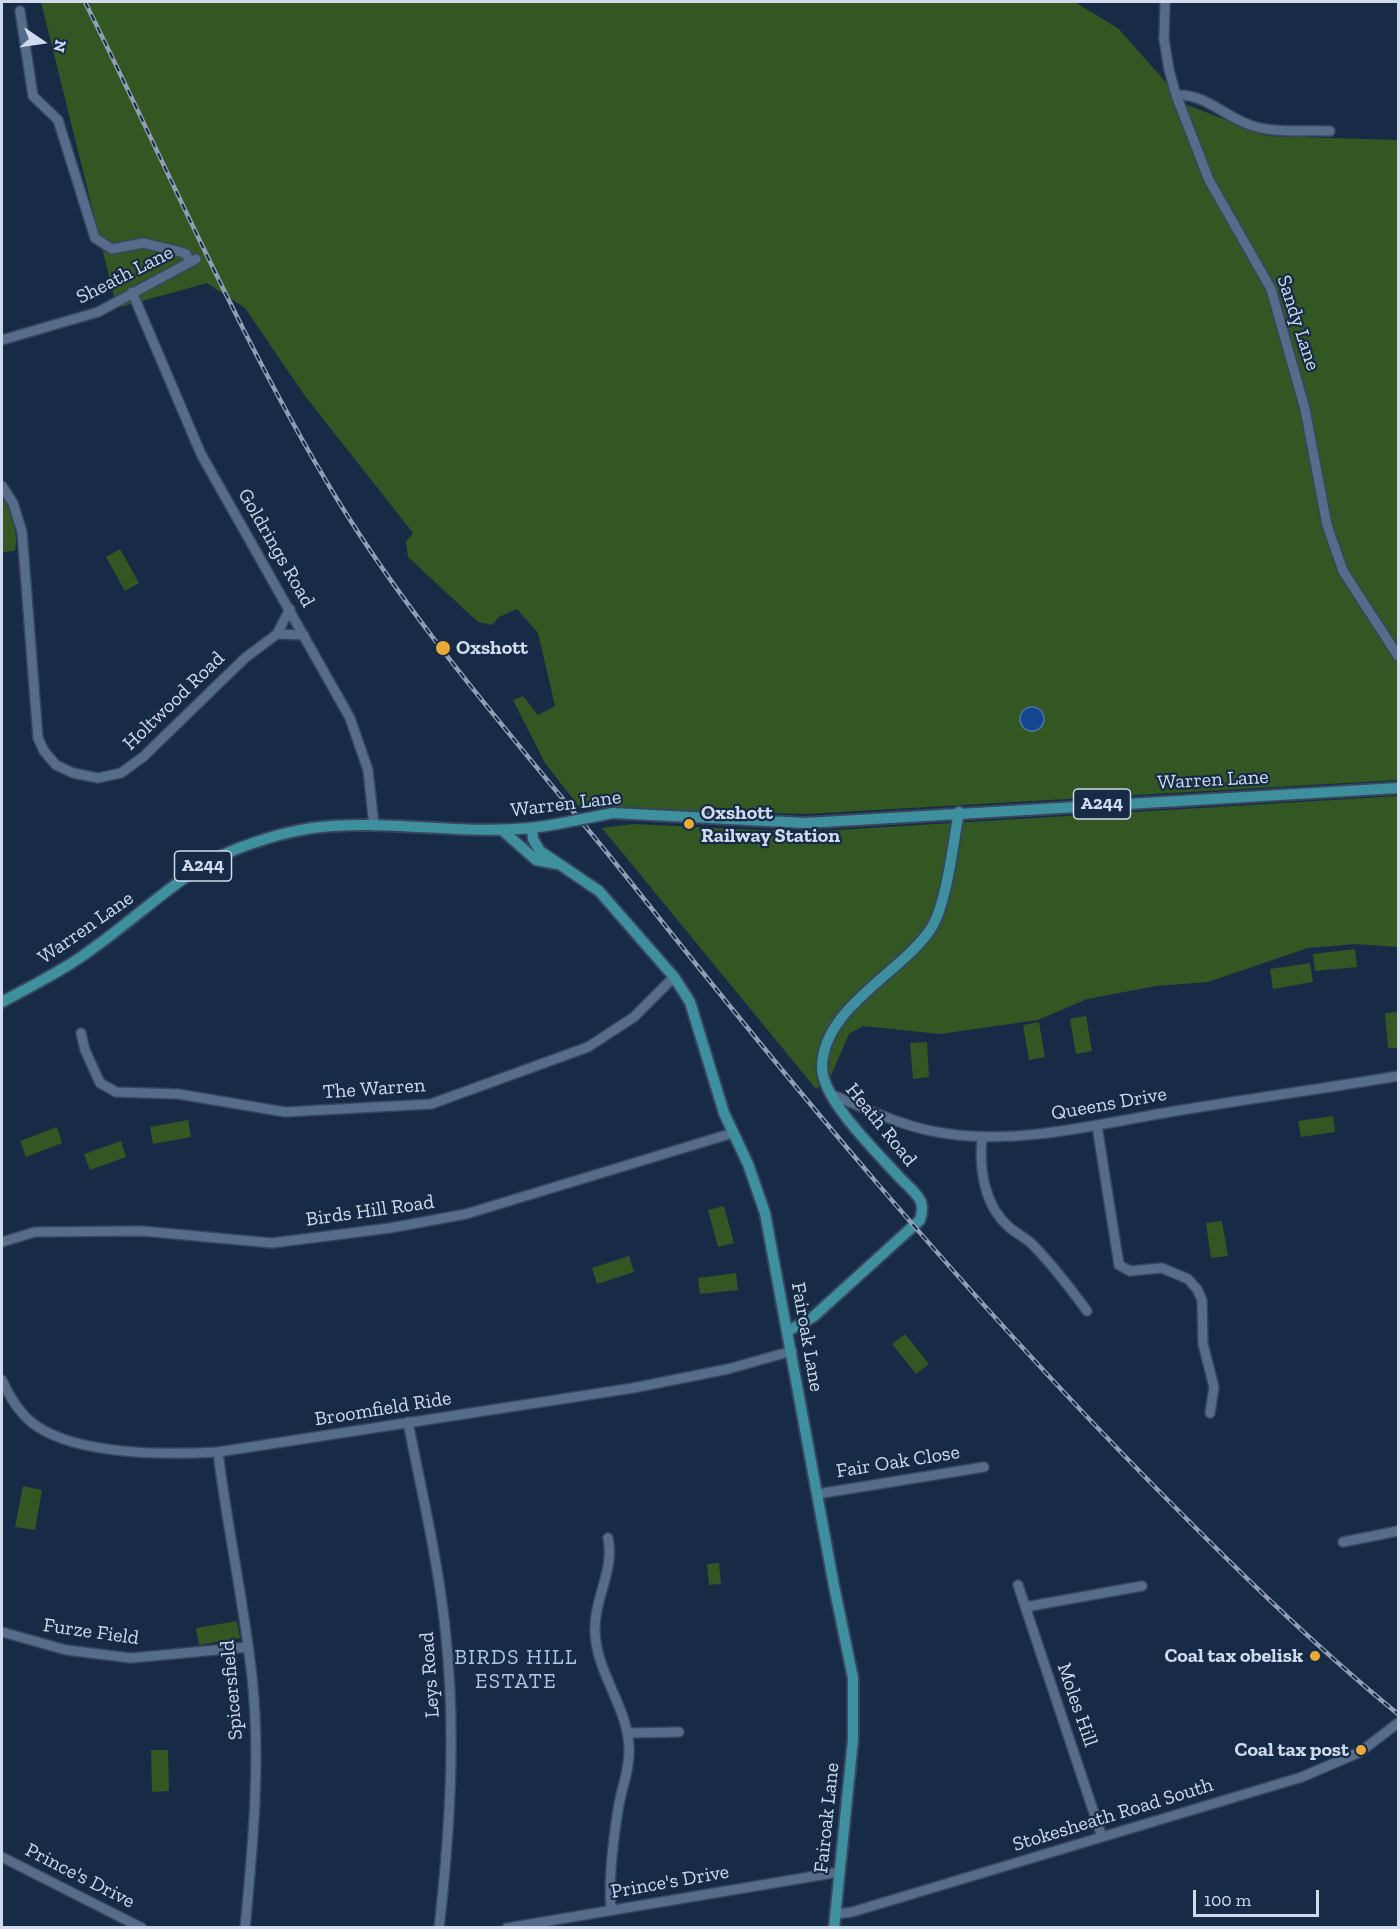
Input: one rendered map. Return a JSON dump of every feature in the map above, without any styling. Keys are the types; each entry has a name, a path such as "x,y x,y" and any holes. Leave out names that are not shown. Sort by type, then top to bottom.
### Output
{"main road":[{"name":"Warren Lane","path":"2,1002 53,976 88,953 211,861 300,831 374,826 532,829 614,813 806,822 1398,788"},
{"name":"Heath Road","path":"788,1331 813,1317 920,1220 922,1213 920,1199 866,1140 830,1094 822,1071 823,1057 828,1042 848,1009 931,928 940,907 959,812"},
{"name":"Fairoak Lane","path":"532,829 535,845 557,864 571,870 599,891 674,977 690,1002 733,1133 755,1181 765,1213 854,1678 855,1699 834,1928"},
{"path":"502,830 536,860 557,864"}],"street":[{"name":"Sandy Lane","path":"1165,2 1164,39 1168,70 1209,180 1271,289 1305,409 1327,525 1343,571 1398,656"},
{"name":"Sheath Lane","path":"2,339 81,318 193,261 181,252 143,243 112,249 95,238 58,120 33,96 20,11"},
{"path":"1176,95 1201,97 1225,114 1257,128 1330,131"},
{"name":"Goldrings Road","path":"132,292 201,454 290,609 360,740 371,790 374,826"},
{"name":"Holtwood Road","path":"2,486 13,503 22,532 35,725 44,751 56,765 73,773 106,778 121,773 143,757 245,658 278,634 290,609"},
{"path":"278,634 304,635"},
{"name":"The Warren","path":"81,1033 85,1050 100,1083 116,1092 178,1094 285,1112 431,1104 588,1047 634,1017 674,977"},
{"name":"Queens Drive","path":"830,1094 906,1126 982,1138 1013,1137 1097,1126 1180,1110 1398,1076"},
{"path":"1097,1126 1119,1265 1130,1271 1150,1268 1176,1272 1188,1279 1202,1300 1203,1344 1214,1387 1210,1413"},
{"name":"Birds Hill Road","path":"2,1242 35,1232 142,1231 272,1242 390,1228 466,1214 733,1133"},
{"path":"982,1138 980,1166 985,1188 993,1207 1007,1225 1034,1246 1087,1311"},
{"name":"Broomfield Ride","path":"2,1380 24,1416 54,1436 123,1450 184,1454 218,1452 633,1388 728,1369 792,1352"},
{"name":"Leys Road","path":"408,1422 428,1509 448,1661 451,1803 439,1928"},
{"name":"Spicersfield","path":"218,1452 252,1679 255,1748 252,1840 245,1928"},
{"name":"Fair Oak Close","path":"817,1494 984,1467"},
{"path":"1343,1542 1398,1531"},
{"path":"608,1538 611,1556 597,1610 596,1647 601,1667 628,1733 628,1762 618,1809 611,1910"},
{"name":"Moles Hill","path":"1018,1585 1102,1837"},
{"path":"1025,1607 1142,1586"},
{"name":"Furze Field","path":"2,1632 66,1650 131,1658 248,1647"},
{"name":"Stokesheath Road South","path":"835,1914 852,1912 1328,1767 1360,1752 1395,1726"},
{"path":"628,1733 679,1732"},
{"name":"Prince's Drive","path":"2,1857 142,1928"},
{"name":"Prince's Drive","path":"507,1928 839,1872"}],"green space":[{"path":"41,2 1075,2 1119,29 1185,104 1267,136 1398,140 1398,780 807,814 580,808 545,763 513,700 523,696 538,715 555,706 538,633 517,609 499,617 492,625 478,622 408,557 406,542 413,533 305,396 245,308 207,283 117,308"},
{"path":"2,494 15,529 15,551 2,552"},
{"path":"120,549 139,583 125,591 106,557"},
{"path":"1398,796 1398,947 1356,944 1308,948 1208,982 1156,986 1087,999 1038,1020 940,1034 863,1026 849,1034 829,1080 816,1089 602,828 634,824 803,832"},
{"path":"1355,949 1357,967 1315,971 1313,954"},
{"path":"1310,963 1313,982 1273,989 1270,969"},
{"path":"1398,1012 1398,1048 1388,1048 1385,1013"},
{"path":"1086,1016 1092,1051 1076,1054 1070,1019"},
{"path":"1039,1022 1045,1057 1029,1060 1023,1025"},
{"path":"927,1042 929,1077 913,1079 910,1043"},
{"path":"1333,1116 1335,1132 1301,1137 1298,1121"},
{"path":"188,1120 191,1137 153,1144 150,1127"},
{"path":"57,1127 62,1143 26,1157 20,1141"},
{"path":"121,1141 126,1157 90,1170 84,1154"},
{"path":"724,1206 734,1243 718,1247 708,1210"},
{"path":"1222,1221 1228,1256 1211,1258 1206,1223"},
{"path":"629,1256 634,1272 597,1284 592,1268"},
{"path":"736,1273 738,1290 700,1294 698,1278"},
{"path":"905,1334 929,1364 916,1374 892,1344"},
{"path":"23,1486 42,1490 35,1530 15,1527"},
{"path":"719,1563 721,1584 709,1585 707,1564"},
{"path":"237,1621 240,1638 199,1645 196,1628"},
{"path":"151,1750 168,1750 169,1791 152,1792"}],"water":[{"path":"1032,707 1040,711 1044,719 1040,727 1032,731 1024,727 1020,719 1024,711"}],"railway":[{"path":"85,2 268,378 337,499 404,599 440,647 817,1113 947,1264 1082,1411 1241,1573 1302,1631 1398,1714"}],"place":[{"name":"Oxshott","path":"443,648"},
{"name":"Oxshott Railway Station","path":"689,824"},
{"name":"Coal tax obelisk","path":"1315,1656"},
{"name":"Coal tax post","path":"1361,1750"}],"district":[{"name":"BIRDS HILL ESTATE","path":"516,1670"}]}
